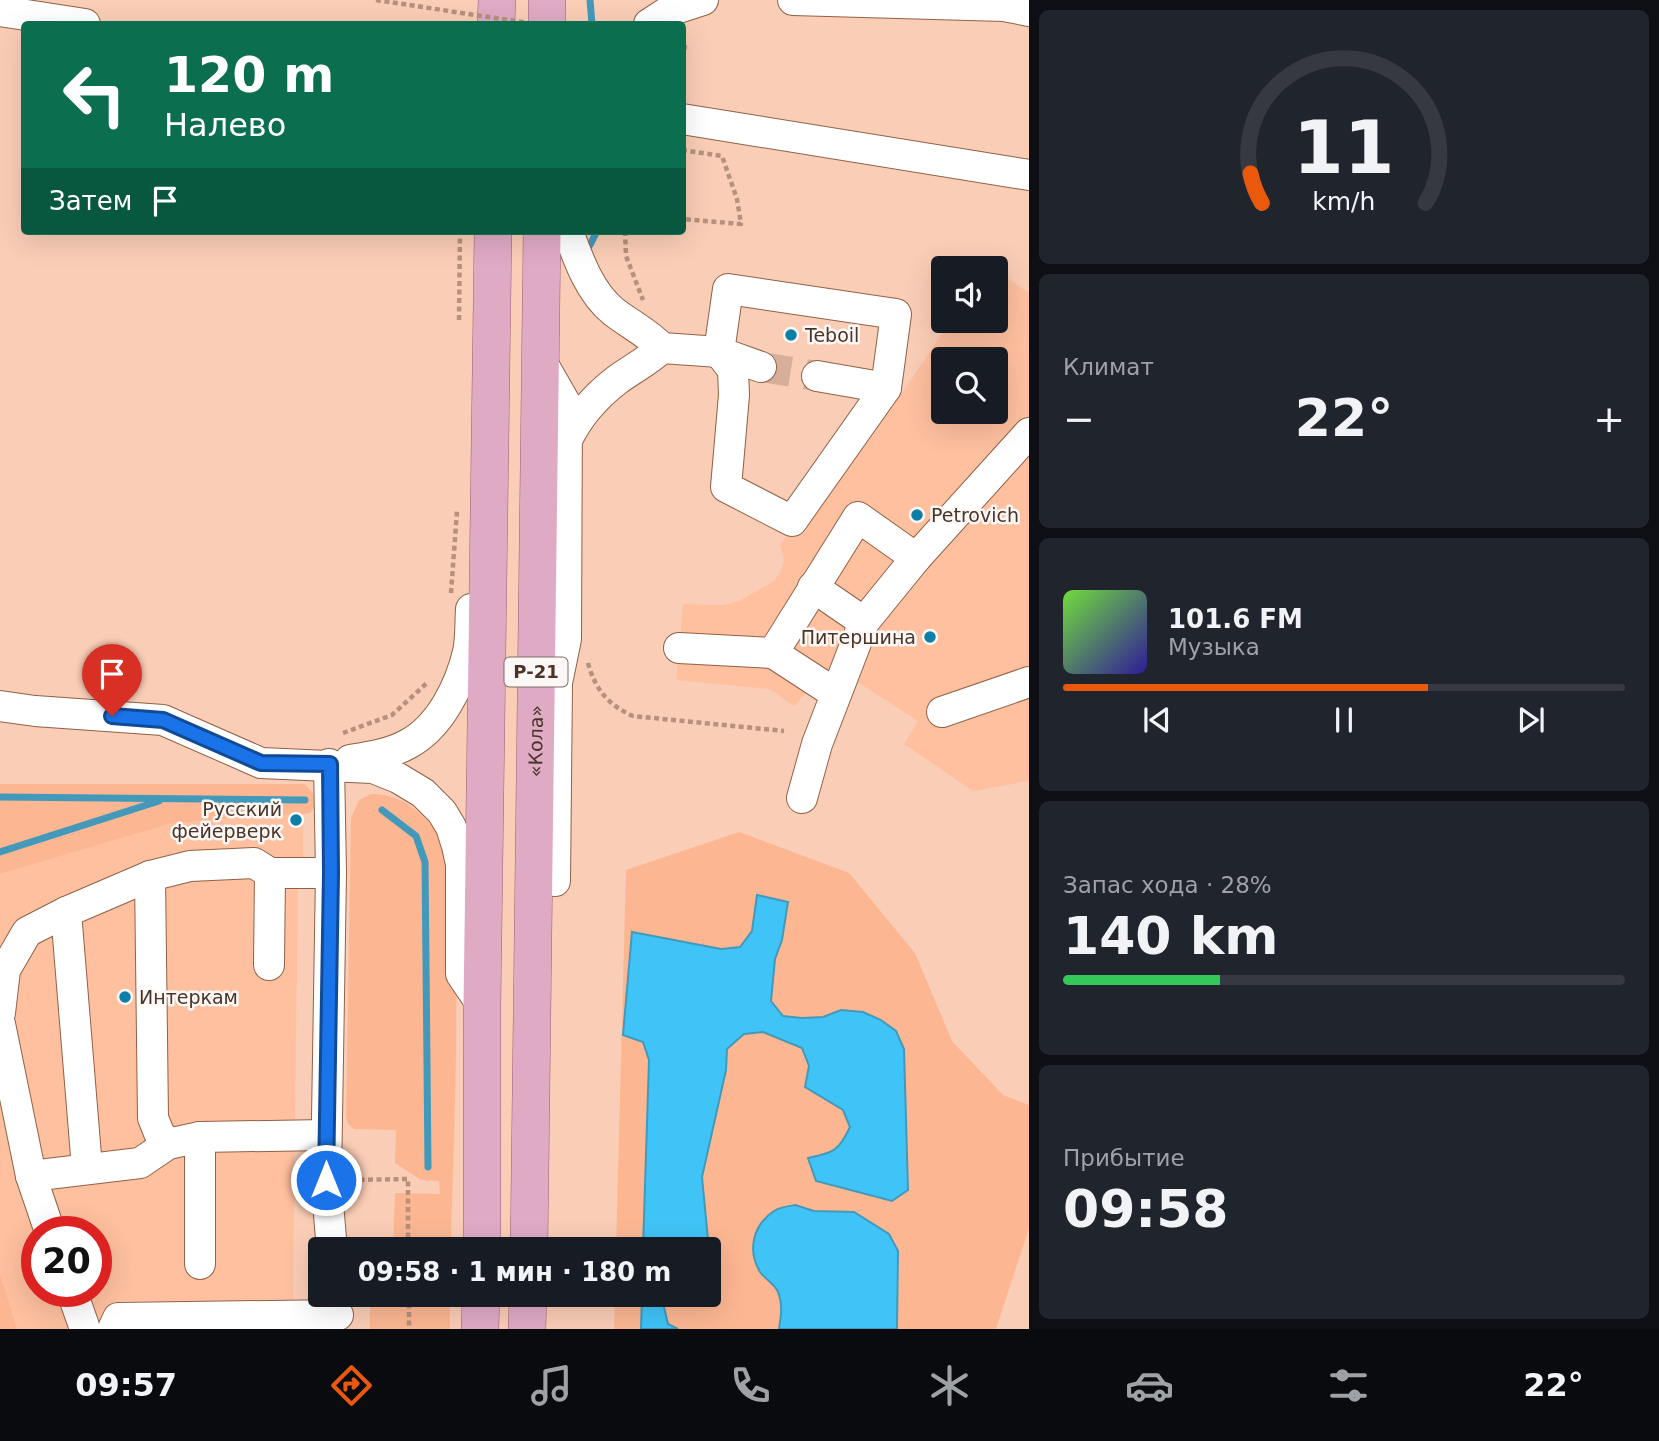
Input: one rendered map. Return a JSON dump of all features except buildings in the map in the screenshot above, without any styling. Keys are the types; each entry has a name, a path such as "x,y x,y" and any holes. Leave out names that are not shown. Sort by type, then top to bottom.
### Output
{"main road":[{"path":"496,21 497,0"},
{"path":"547,0 547,21"},
{"name":"Р-21","path":"482,1237 482,1005 494,235"},
{"name":"«Кола»","path":"529,1237 542,235"},
{"path":"480,1329 481,1307"},
{"path":"527,1329 528,1307"}],"street":[{"path":"654,21 670,11 703,0"},
{"path":"793,0 1004,6 1029,11"},
{"path":"0,11 65,21"},
{"path":"686,120 1029,175"},
{"path":"569,235 580,264 611,309 649,334 663,348 719,352 761,367"},
{"path":"728,289 896,314 886,388 792,521 726,487 734,395 733,370 719,352 728,289"},
{"path":"567,440 597,398 617,380 646,363 663,348"},
{"path":"540,359 567,406 566,639 557,683 555,881"},
{"path":"817,376 886,388"},
{"path":"802,798 817,744 864,622 916,558 1029,433"},
{"path":"330,764 378,755 407,744 427,730 453,692 462,674 469,649 475,492 490,465"},
{"path":"773,653 858,517 916,558"},
{"path":"813,587 864,622"},
{"path":"679,648 773,653 836,694"},
{"path":"942,712 1029,682"},
{"path":"0,706 163,720 261,763 373,768 398,778 423,793 442,812 451,827 461,864 461,974 482,1005"},
{"path":"330,764 326,1180 331,1237"},
{"path":"0,1013 5,970 27,932 150,876 190,866 254,863 270,873 331,873"},
{"path":"269,965 270,873"},
{"path":"150,876 153,1118 159,1133 168,1144"},
{"path":"66,912 87,1168"},
{"path":"0,1024 31,1176 45,1216"},
{"path":"31,1176 140,1163 168,1144 200,1137 326,1135"},
{"path":"200,1137 200,1264"},
{"path":"83,1307 98,1327 118,1318 337,1313"}],"path":[{"path":"376,0 515,21"},
{"path":"686,48 690,48"},
{"path":"686,150 722,156 737,199 740,224 686,219"},
{"path":"459,325 460,235"},
{"path":"450,607 458,499"},
{"path":"587,659 592,679 602,695 618,710 633,716 784,731"},
{"path":"330,764 331,737 392,715 429,682"},
{"path":"326,1180 408,1179 408,1237"},
{"path":"409,1307 409,1329"}],"shaded area":[{"name":"Petrovich","path":"1008,278 1029,293 1029,781 973,791 904,744 918,721 831,665 794,706 769,689 676,680 683,604 724,605 741,600 774,581 784,561 780,544 832,486 931,350 931,424 1008,424 1008,347 933,347 942,333 1008,333"},
{"path":"0,784 305,784 313,793 317,804 310,813 303,814 169,824 0,874"},
{"path":"371,794 385,795 410,806 421,814 440,836 454,868 456,1014 451,1237 393,1237 395,1193 440,1194 439,1181 421,1180 395,1163 396,1130 354,1129 348,1124 346,1117 351,818 359,800"},
{"path":"303,814 303,861 298,873 293,1300 119,1301 102,1329 17,1329 0,1273 0,874 169,824"},
{"path":"739,832 849,873 915,953 952,1041 1003,1095 1029,1105 1029,1228 996,1329 614,1329 615,1307 721,1307 721,1237 616,1237 626,870"},
{"path":"0,1273 17,1329 0,1329"},
{"path":"370,1307 450,1307 450,1329 370,1329"}],"water":[{"path":"757,895 788,902 782,940 775,959 771,1001 783,1016 823,1017 841,1010 863,1012 896,1031 904,1049 908,1190 892,1201 816,1181 808,1158 834,1150 842,1141 850,1127 843,1110 805,1087 809,1066 802,1048 763,1032 744,1034 727,1049 726,1070 702,1177 708,1237 643,1237 649,1060 643,1042 623,1035 632,932 721,949 740,947 752,931"},
{"path":"795,1205 814,1211 854,1212 889,1234 898,1251 897,1329 779,1329 780,1297 775,1286 760,1272 756,1264 754,1238 761,1223 774,1211"},
{"path":"642,1307 664,1307 668,1324 678,1329 641,1329"}],"waterway":[{"path":"590,0 592,21"},
{"path":"590,245 595,235"},
{"path":"0,797 305,800"},
{"path":"0,852 159,801"},
{"path":"382,810 416,836 425,862 428,1167"}],"tunnel":[{"path":"761,367 817,376"}],"place":[{"name":"Teboil","path":"791,335"},
{"name":"Petrovich","path":"917,515"},
{"name":"Питершина","path":"930,637"},
{"name":"Русский фейерверк","path":"296,820"},
{"name":"Интеркам","path":"125,997"}],"route":[{"path":"112,716 163,720 261,763 330,764 326,1180"}]}
